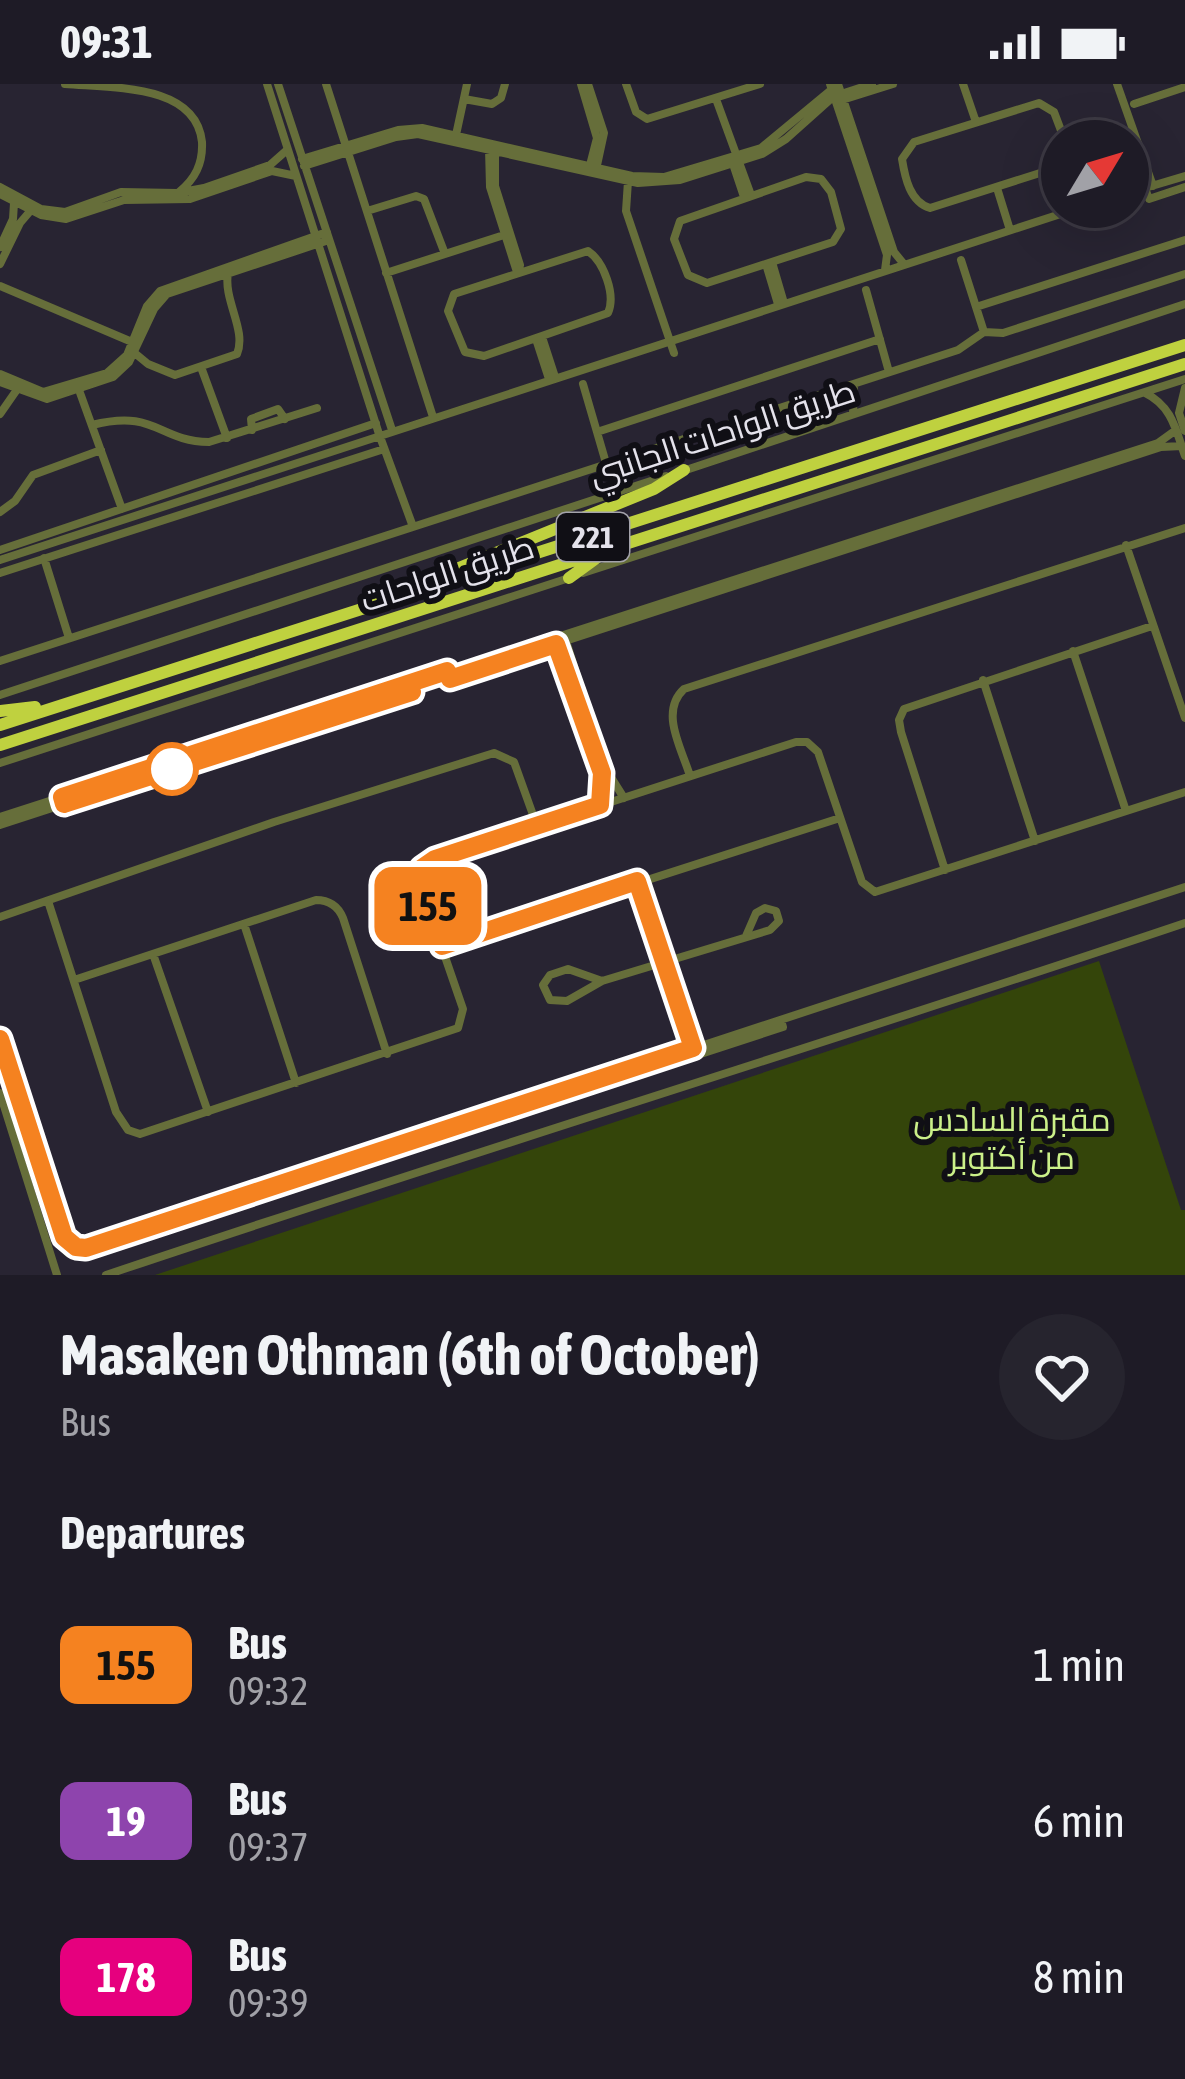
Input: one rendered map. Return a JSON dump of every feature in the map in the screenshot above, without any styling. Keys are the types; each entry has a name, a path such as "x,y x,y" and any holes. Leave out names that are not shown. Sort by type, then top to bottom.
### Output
{"highway":[{"name":"طريق الواحات","path":"0,725 1185,345"},
{"name":"طريق الواحات","path":"0,745 1185,364"},
{"path":"434,588 460,568 654,488 684,470"},
{"path":"569,578 612,547"},
{"path":"228,654 228,665 234,670"},
{"path":"0,711 66,702"}],"street":[{"path":"65,84 165,92 182,100 200,129 199,169 213,188"},
{"path":"267,84 311,218 323,237 326,262 379,434 412,524"},
{"path":"278,84 323,237 392,430"},
{"path":"326,84 433,417"},
{"path":"456,135 467,84"},
{"path":"464,99 492,104 505,84"},
{"path":"585,84 599,127 593,168"},
{"path":"626,84 636,112 647,119 760,84"},
{"path":"303,163 406,129 456,135 628,181 668,182 776,140 836,92 872,84"},
{"path":"836,92 893,84"},
{"path":"963,84 976,122"},
{"path":"1117,84 1128,120"},
{"path":"1134,104 1185,87"},
{"path":"836,92 888,259 885,270"},
{"path":"716,98 748,196"},
{"path":"1041,173 925,208 913,196 904,154 914,142 1045,104 1057,120"},
{"path":"846,124 894,252 904,263"},
{"path":"346,150 418,134 656,178 735,158"},
{"path":"0,191 48,218 66,219 124,200 180,201 276,162 288,148"},
{"path":"492,149 488,179 519,271"},
{"path":"177,193 199,169"},
{"path":"33,208 65,212 133,190 177,193 272,171 298,177"},
{"path":"1149,191 1185,176"},
{"path":"816,177 828,187 840,234 833,242 769,263 700,283 686,272 675,243 676,227 684,218 816,177"},
{"path":"628,181 626,211 674,353"},
{"path":"1149,191 1185,187"},
{"path":"997,188 1010,230"},
{"path":"367,211 416,196 424,199 446,254"},
{"path":"0,247 13,219 14,198"},
{"path":"496,200 519,271"},
{"path":"0,264 18,226 33,208"},
{"path":"2,379 17,391 47,398 112,377 163,298 211,275 298,246 311,218"},
{"path":"0,550 12,551 1041,220"},
{"path":"386,273 505,235"},
{"path":"211,275 323,237"},
{"path":"976,308 1185,240"},
{"path":"298,246 326,262"},
{"path":"588,251 599,260 608,285 612,304 608,314 539,338 470,356 460,347 448,311 454,294 588,251"},
{"path":"961,260 984,332"},
{"path":"769,263 782,303"},
{"path":"2,379 49,392 107,373 126,361 175,375 235,356 241,349 225,290 228,273"},
{"path":"0,661 958,350 984,332 1003,334 1185,274"},
{"path":"211,275 225,290"},
{"path":"0,286 132,348 148,364"},
{"path":"866,290 889,372"},
{"name":"طريق الواحات الجانبي","path":"0,695 1185,304"},
{"path":"539,338 552,378"},
{"path":"597,431 880,339"},
{"path":"201,367 227,438"},
{"path":"2,379 5,403"},
{"path":"0,763 1185,383"},
{"path":"1175,414 1185,383"},
{"path":"584,384 607,464"},
{"path":"853,414 854,384"},
{"path":"79,390 122,509"},
{"path":"0,414 17,391"},
{"path":"1074,472 1161,447 1183,451 1175,414 1144,393"},
{"path":"92,425 128,418 152,423 190,441 227,438 317,408"},
{"path":"0,560 12,551 122,509 376,423"},
{"path":"0,821 1074,472 1180,430"},
{"path":"0,573 384,449"},
{"path":"0,512 33,475 101,450"},
{"path":"691,776 671,714 675,698 684,689 1185,527"},
{"path":"449,675 561,643 894,531"},
{"path":"1126,544 1185,718"},
{"path":"44,558 68,638"},
{"path":"945,870 899,720 904,709 1152,626"},
{"path":"561,643 607,771 624,798"},
{"path":"561,643 602,773 600,805"},
{"path":"1073,651 1126,812"},
{"path":"983,680 1035,841"},
{"path":"48,901 123,1126 146,1133 450,1034 463,1020 464,1009 420,884 425,865 600,805 808,742 821,758 868,890 880,892 1185,792"},
{"path":"0,917 494,753 517,766 537,826"},
{"path":"442,946 840,818"},
{"path":"637,881 693,1048"},
{"path":"0,1039 67,1241 86,1248 1066,930 1185,887"},
{"path":"74,980 316,900 338,908 387,1054"},
{"path":"602,981 568,969 544,980 544,991 550,1000 562,1002 602,981 774,928 776,911 766,908 756,913 746,935"},
{"path":"244,923 296,1084"},
{"path":"106,1275 649,1094 774,1059 1185,923"},
{"path":"153,954 208,1112"},
{"path":"573,1091 693,1048 782,1023"},
{"path":"0,1067 61,1247 88,1256 196,1214"},
{"path":"0,1093 57,1275"}],"green space":[{"name":"مقبرة السادس من أكتوبر","path":"1099,961 1181,1210 1185,1210 1185,1275 155,1275"}],"bus line":[{"name":"155","path":"0,1039 64,1237 86,1248 693,1048 637,881 442,946 420,884 428,862 600,805 602,773 556,644 450,679 447,671 292,721 62,797 64,804 412,692"}]}
